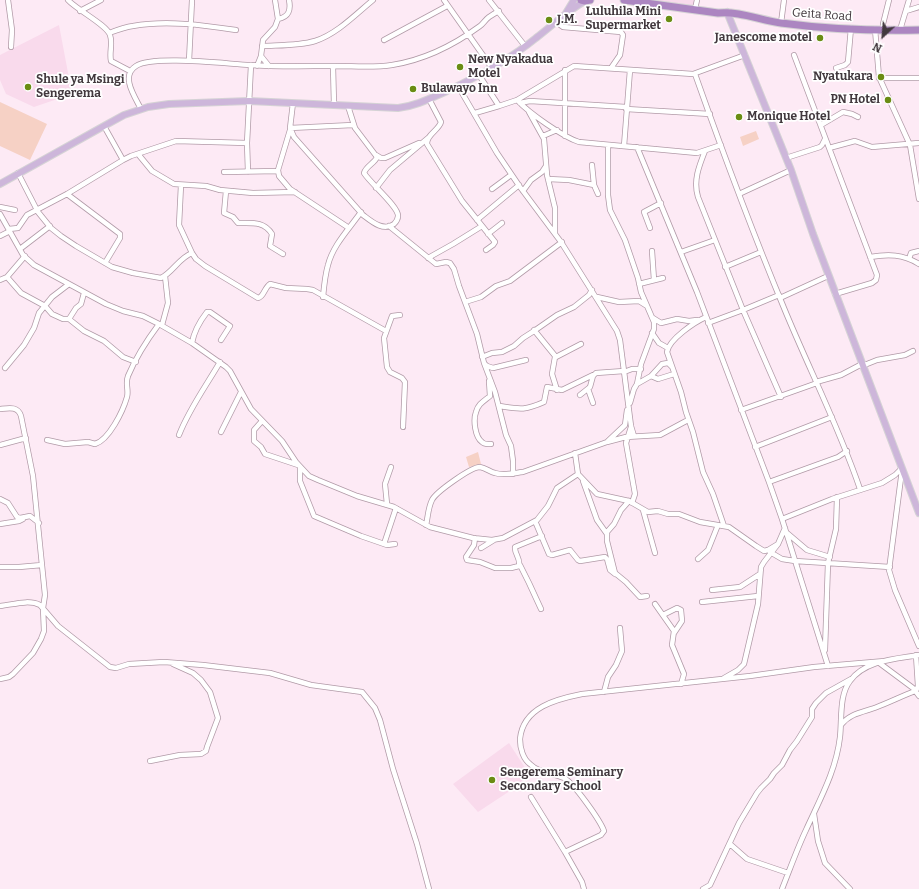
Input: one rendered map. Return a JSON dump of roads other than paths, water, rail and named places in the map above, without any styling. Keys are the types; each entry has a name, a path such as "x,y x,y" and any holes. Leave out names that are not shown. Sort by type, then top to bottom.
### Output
{"highway":[{"name":"Geita Road","path":"624,0 718,13 727,12 781,23 851,28 919,30"}],"main road":[{"path":"564,16 574,0"},
{"path":"0,184 124,115 148,107 169,104 249,102 398,108 414,106 458,86 492,68 525,46 586,0"},
{"path":"727,12 791,170 828,276 919,512"}],"street":[{"path":"8,0 12,30 11,47"},
{"path":"68,0 109,33 111,40 111,61 130,71"},
{"path":"80,10 101,0"},
{"path":"189,61 192,0"},
{"path":"257,66 261,56 263,40 274,27 278,19 274,0"},
{"path":"278,19 285,16 289,12 289,0"},
{"path":"262,46 305,43 322,38 363,9 373,0"},
{"path":"444,0 492,68"},
{"path":"489,0 525,46"},
{"path":"696,9 697,0"},
{"path":"781,23 784,0"},
{"path":"889,0 883,24 879,29 879,78 910,143 919,199"},
{"path":"900,30 909,0"},
{"path":"384,40 447,6"},
{"path":"906,11 919,7"},
{"path":"142,109 130,86 130,71 136,66 149,61 189,61 257,66 380,67 406,62 432,53 467,34 482,24 488,17 499,11"},
{"path":"556,22 563,26 621,32 623,35 620,55 611,68"},
{"path":"109,33 133,26 190,24 236,30"},
{"path":"836,68 845,65 848,62 851,28"},
{"path":"519,102 566,70 576,66 695,74 744,55"},
{"path":"794,55 877,275 876,280 872,283 835,294"},
{"path":"261,56 269,66"},
{"path":"248,172 247,143 251,65"},
{"path":"333,66 334,105"},
{"path":"565,136 566,70"},
{"path":"624,146 630,70"},
{"path":"695,74 761,252 847,451 860,489"},
{"path":"479,75 499,106"},
{"path":"879,78 919,78"},
{"path":"458,86 496,153 562,242 620,336 631,426 634,436"},
{"path":"376,188 390,170 440,126 441,122 429,99"},
{"path":"475,114 499,106 530,101 710,114"},
{"path":"519,102 565,136 580,142 697,152 705,151 721,144"},
{"path":"293,103 290,129 278,171 278,176 295,192 349,228"},
{"path":"290,129 294,137 370,221 378,225 386,227 389,226 396,223 398,218 397,211 364,172 364,170 377,159 353,125 348,106"},
{"path":"527,109 543,136 546,166 555,204 555,233"},
{"path":"821,125 843,112 858,117"},
{"path":"290,129 353,125"},
{"path":"104,126 123,160"},
{"path":"543,136 557,130"},
{"path":"430,136 427,144 454,189 495,242 486,250"},
{"path":"822,146 825,138"},
{"path":"0,236 10,230 18,228 27,215 67,194 123,160 138,154 176,141 247,143"},
{"path":"374,154 385,158 424,141"},
{"path":"786,158 822,146 828,147 855,141 872,147 919,143"},
{"path":"606,442 625,425 629,406 641,369 641,364 654,326 653,317 643,297 625,240 610,210 608,194 608,145"},
{"path":"637,147 681,252 782,519 828,666"},
{"path":"705,151 697,176 696,191 725,267 781,397"},
{"path":"138,154 154,174 174,184 206,186 226,191 252,193 295,192"},
{"path":"592,165 594,185 598,194"},
{"path":"523,191 531,180 546,166"},
{"path":"739,194 791,170"},
{"path":"224,172 278,171"},
{"path":"18,173 37,210 50,226 76,246 120,270 154,278 161,278 165,276 185,256 192,253"},
{"path":"539,174 594,185"},
{"path":"492,189 511,175"},
{"path":"181,185 179,225 192,253 196,259 205,266 258,298 261,297 267,286 270,284 286,288 310,289 386,332"},
{"path":"477,220 519,185"},
{"path":"226,191 224,213 232,216 238,223 254,223 265,226 272,234 270,246 283,254"},
{"path":"67,194 120,234 120,238 105,263"},
{"path":"650,228 644,212 661,203"},
{"path":"0,207 15,210"},
{"path":"323,297 326,271 329,261 336,247 361,212"},
{"path":"0,214 20,249 34,265 84,293 118,309 140,315 161,324 220,362 230,371 251,409 282,440 299,466 309,476 357,496 387,504 426,525 456,534 494,540 503,538 535,521 544,511 557,488 578,474"},
{"path":"488,234 502,223"},
{"path":"20,249 50,226"},
{"path":"389,226 428,258 438,264 446,262 452,265 478,334 482,357 506,435 512,449 513,474"},
{"path":"428,258 482,226"},
{"path":"681,252 715,240"},
{"path":"465,302 481,297 496,286 510,282 562,242"},
{"path":"652,251 654,280"},
{"path":"909,258 911,254 919,251"},
{"path":"725,267 761,252"},
{"path":"870,257 888,254 909,258 919,264"},
{"path":"0,280 7,277 25,256"},
{"path":"47,440 65,444 88,442 95,444 101,442 114,426 128,394 126,381 146,342 161,324 168,303 165,276"},
{"path":"708,323 828,276"},
{"path":"7,277 24,295 45,306 53,315 63,319 69,319 84,331 104,341 123,357 136,362"},
{"path":"639,284 663,278"},
{"path":"5,368 24,345 35,326 38,314 52,297 69,284"},
{"path":"482,357 492,353 501,353 514,346 534,330 574,307 589,295 592,290"},
{"path":"69,319 76,308 81,304 84,293"},
{"path":"597,297 619,302 637,301 647,306"},
{"path":"637,301 643,297"},
{"path":"192,343 193,336 198,325 208,312 230,326 221,340"},
{"path":"400,315 392,316 384,338 387,367 390,372 402,378 405,382 403,427"},
{"path":"653,317 661,323 677,319 689,321 701,320"},
{"path":"706,317 692,324 668,348 667,353 682,392 688,420 693,432 703,472 713,494 724,526"},
{"path":"534,330 555,357 552,374 557,390"},
{"path":"652,333 659,342 668,348"},
{"path":"555,357 581,344"},
{"path":"741,410 781,397 817,382 842,375 862,365 877,360 905,355 913,351"},
{"path":"484,363 493,368 526,360"},
{"path":"179,435 195,402 220,362"},
{"path":"637,384 651,376 664,363 668,363 672,367"},
{"path":"498,406 526,409 544,402 547,387 562,390 598,372 624,372 632,369 641,369"},
{"path":"651,376 658,379 674,374"},
{"path":"580,395 588,389 593,375"},
{"path":"489,376 490,394 480,404 475,416 476,431 481,441 484,444 491,444"},
{"path":"588,389 593,403"},
{"path":"221,432 241,392"},
{"path":"0,409 16,409 19,411 26,438 33,476 45,595 43,608 44,631 38,645 33,653 13,674 9,677 0,679"},
{"path":"755,447 832,418"},
{"path":"426,525 432,500 446,486 480,467 496,474 513,474 543,466 606,442 634,436 660,435 688,420"},
{"path":"262,421 254,430 254,442 261,447 265,454 299,466"},
{"path":"607,534 621,510 635,496 626,449 627,437 631,426"},
{"path":"0,445 26,438"},
{"path":"768,482 838,457 847,451"},
{"path":"575,453 578,474 597,494 630,502 649,512 658,511 668,514 679,514 700,522 732,528 760,549 770,552 782,559 828,564 890,566"},
{"path":"299,466 300,481 313,515 356,535 384,544 395,544"},
{"path":"387,504 385,484 391,467"},
{"path":"782,519 837,497 886,481 895,476 902,469"},
{"path":"902,469 890,573 895,590 919,646"},
{"path":"582,478 597,520 607,534 608,548 616,574"},
{"path":"825,654 828,564 836,529 837,497"},
{"path":"0,498 8,503 17,517 31,517 38,523"},
{"path":"384,544 396,508"},
{"path":"643,510 656,553"},
{"path":"0,524 19,522 24,517"},
{"path":"535,521 550,554 569,550 573,552 579,560 605,557 610,570 626,582 640,597 647,596"},
{"path":"698,559 708,550 718,525"},
{"path":"785,531 807,550 830,557"},
{"path":"720,680 738,670 744,664 758,604 760,574 763,564 770,552 778,544 785,531"},
{"path":"540,609 514,548 515,546 542,536"},
{"path":"475,538 474,545 466,557 469,561 480,562 495,568 514,567 520,565"},
{"path":"481,548 494,540"},
{"path":"0,567 42,565"},
{"path":"712,590 740,586 760,574"},
{"path":"702,602 758,596"},
{"path":"0,606 32,602 36,603 43,608 58,626 110,666 116,668 128,664 170,662 203,665 270,673 300,682 355,690 364,693 375,708 380,720 429,889"},
{"path":"655,604 673,628 674,633"},
{"path":"663,615 677,608 681,610 682,621 674,633 672,644 684,674 681,684"},
{"path":"604,692 608,677 622,653 620,628"},
{"path":"704,889 710,885 739,823 757,793 782,765 812,717 812,709 826,693 878,662 918,655 917,692"},
{"path":"565,852 601,835 603,829 570,782 562,777 540,771 528,763 523,753 520,743 521,735 528,720 534,712 544,705 570,696 582,694 720,680 828,666 885,661"},
{"path":"150,761 180,755 202,754 206,751 218,718 214,701 206,685 193,673 170,662"},
{"path":"878,662 917,692"},
{"path":"782,889 834,766 841,726 844,695 846,686 852,678"},
{"path":"841,726 845,720 852,715 917,692"},
{"path":"531,797 565,852 582,882 584,889"},
{"path":"814,813 818,841 825,861 850,889"},
{"path":"730,844 748,858 788,873"}],"place":[{"name":"Luluhila Mini Supermarket","path":"669,19"},
{"name":"J.M.","path":"549,20"},
{"name":"Janescome motel","path":"820,38"},
{"name":"New Nyakadua Motel","path":"460,67"},
{"name":"Nyatukara","path":"881,77"},
{"name":"Shule ya Msingi Sengerema","path":"28,87"},
{"name":"Bulawayo Inn","path":"413,89"},
{"name":"PN Hotel","path":"888,100"},
{"name":"Monique Hotel","path":"739,117"},
{"name":"Sengerema Seminary Secondary School","path":"492,780"}]}
